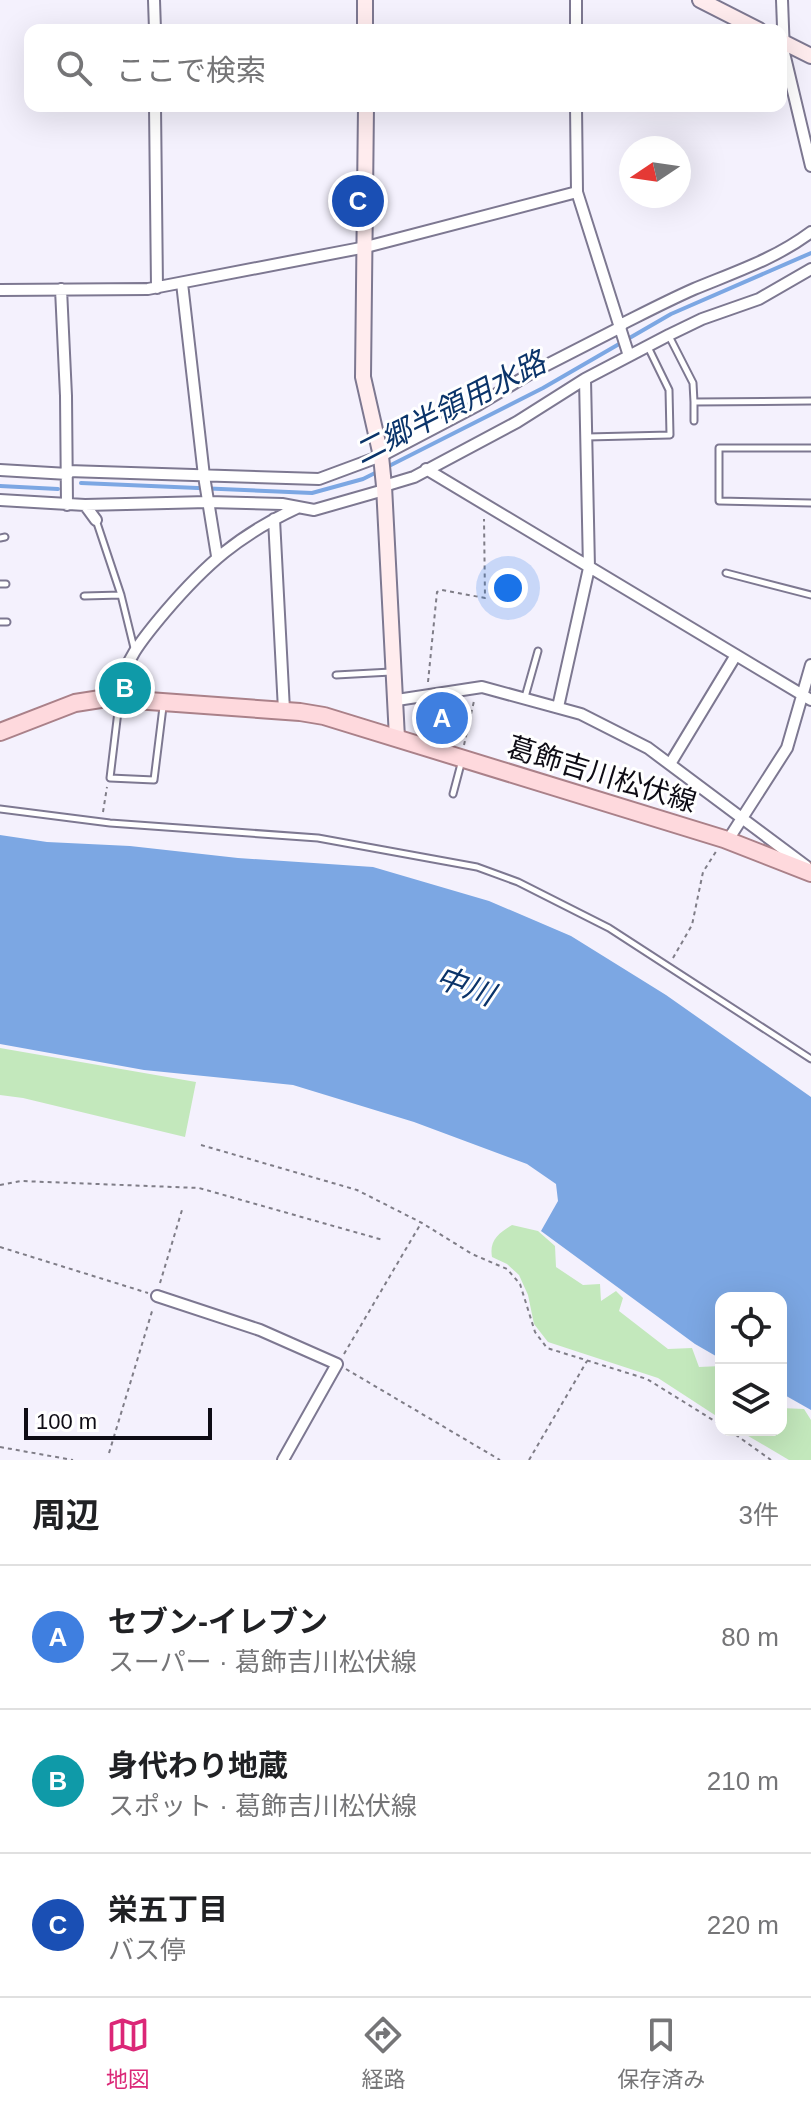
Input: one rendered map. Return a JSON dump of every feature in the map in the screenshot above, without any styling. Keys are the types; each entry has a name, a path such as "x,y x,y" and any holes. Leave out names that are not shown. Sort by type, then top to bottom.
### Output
{"main road":[{"name":"葛飾吉川松伏線","path":"0,732 75,703 118,698 284,710 324,716 726,840 811,871"}],"street":[{"path":"154,0 155,24"},
{"path":"365,0 365,24"},
{"path":"576,0 576,24"},
{"path":"700,0 747,24"},
{"path":"782,0 782,24"},
{"path":"787,44 811,56"},
{"path":"787,63 811,166"},
{"path":"155,112 157,288"},
{"path":"366,112 363,377 381,456 397,738"},
{"path":"576,112 577,192 629,356"},
{"path":"0,290 157,288 366,247 577,192"},
{"path":"0,470 313,481 381,456 533,372 693,290 759,265 811,232"},
{"path":"0,500 67,505 208,502 325,508 399,483 517,422 585,379 669,335 702,319 759,299 811,269"},
{"path":"182,283 204,476 217,556"},
{"path":"61,289 67,505"},
{"path":"558,707 589,568 585,379"},
{"path":"426,469 806,697"},
{"path":"85,505 96,520"},
{"path":"118,698 121,680 134,649 198,574 217,556 274,519 297,508"},
{"path":"274,519 284,710"},
{"path":"670,764 736,655"},
{"path":"726,840 787,748 806,697 811,665"},
{"path":"397,700 477,687 581,714 648,748 811,871"},
{"path":"157,1296 260,1330 337,1364 283,1460"}],"lane":[{"path":"669,335 693,383 694,421"},
{"path":"586,437 670,435 669,390 648,347"},
{"path":"694,402 811,401"},
{"path":"811,448 719,448 719,501 811,503"},
{"path":"96,520 121,595 134,649"},
{"path":"726,573 811,595"},
{"path":"84,596 121,595"},
{"path":"525,697 538,651"},
{"path":"336,675 395,672"},
{"path":"118,698 110,778 154,780 163,702"},
{"path":"453,794 462,758"},
{"path":"0,809 102,822 318,838 464,864 518,882 609,928 811,1059"}],"path":[{"path":"427,695 437,592 442,590 485,598 484,511 487,506"},
{"path":"462,758 477,687"},
{"path":"102,822 110,778"},
{"path":"668,965 692,925 703,872 726,840"},
{"path":"201,1145 357,1190 422,1223 472,1254 507,1269 520,1284 535,1332 547,1348 647,1379 715,1421"},
{"path":"0,1185 21,1181 199,1188 383,1240"},
{"path":"109,1453 182,1210"},
{"path":"422,1223 337,1364 500,1460"},
{"path":"0,1247 157,1296"},
{"path":"529,1460 588,1359"},
{"path":"737,1436 771,1460"},
{"path":"0,1447 73,1460"}],"green space":[{"path":"0,1048 196,1082 185,1137 0,1095"},
{"path":"512,1225 538,1231 555,1246 556,1267 583,1285 600,1284 601,1301 616,1291 623,1298 619,1311 668,1349 692,1348 699,1367 715,1366 715,1415 658,1378 548,1342 534,1324 528,1295 519,1275 507,1264 492,1257 492,1246"},
{"path":"787,1408 804,1409 811,1420 811,1460 789,1460 748,1436 787,1436"}],"water":[{"name":"中川","path":"0,835 47,842 373,867 489,901 571,936 666,995 811,1097 811,1410 787,1396 787,1292 715,1292 715,1356 541,1231 558,1201 556,1184 527,1164 414,1122 293,1085 144,1070 0,1044"}],"waterway":[{"name":"二郷半領用水路","path":"387,467 543,388 671,314 811,253"},
{"name":"二郷半領用水路","path":"81,483 312,493 363,479 379,471"},
{"name":"二郷半領用水路","path":"0,486 58,489"}],"place":[{"name":"栄五丁目","path":"358,201"},
{"name":"身代わり地蔵","path":"125,688"},
{"name":"セブン-イレブン","path":"442,718"}]}
